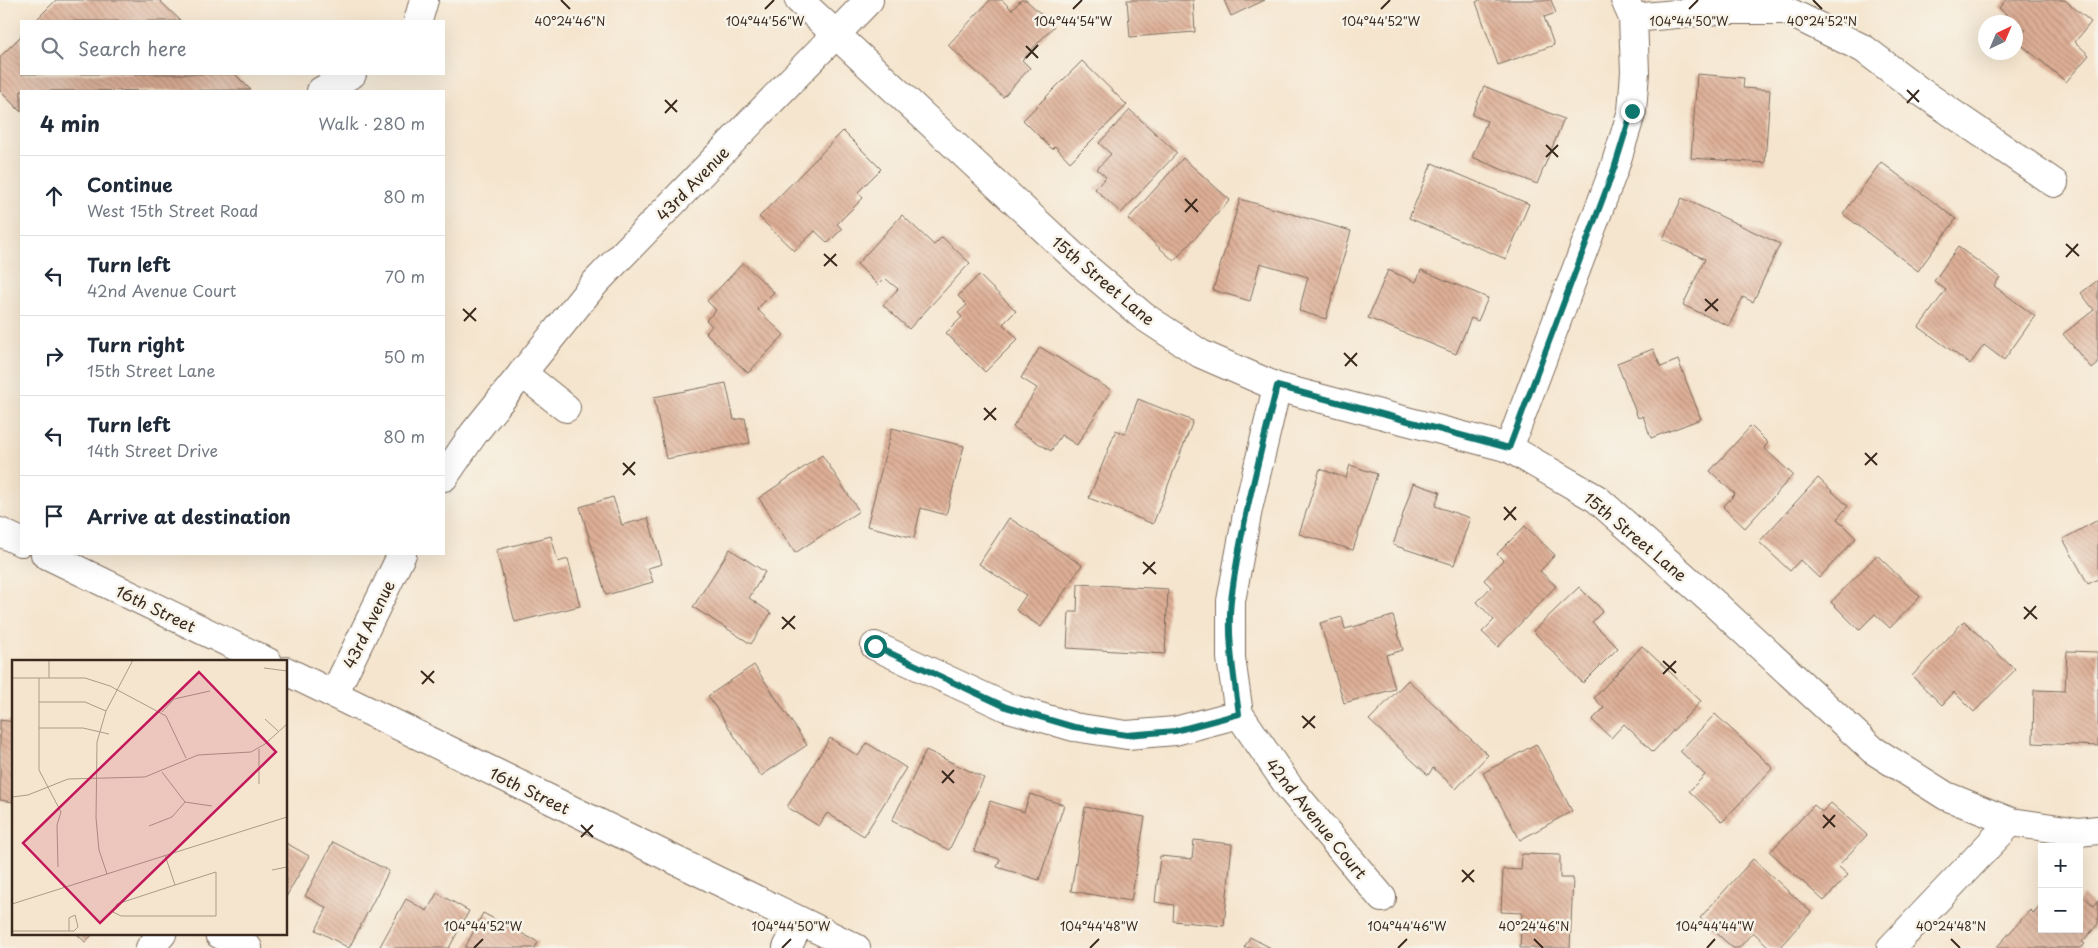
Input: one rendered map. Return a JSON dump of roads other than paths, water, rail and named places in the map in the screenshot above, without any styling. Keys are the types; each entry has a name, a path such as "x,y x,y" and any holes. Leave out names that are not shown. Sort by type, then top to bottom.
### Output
{"street":[{"path":"418,20 424,0"},
{"name":"15th Street Lane","path":"799,0 1084,266 1142,316 1201,354 1277,386 1509,448 1597,499 1716,605 1873,750 1946,796 2011,822 2079,832 2098,830"},
{"name":"43rd Avenue","path":"445,476 474,433 595,283 869,0"},
{"path":"1509,448 1614,169 1632,111 1635,72 1629,9 1785,10 1864,49 1917,89 2054,183"},
{"path":"323,90 350,75"},
{"path":"522,373 566,408"},
{"name":"42nd Avenue Court","path":"1277,386 1248,509 1231,600 1231,658 1239,714 1289,787 1382,898"},
{"path":"0,532 20,542"},
{"name":"16th Street","path":"47,555 264,660"},
{"name":"43rd Avenue","path":"334,694 402,555"},
{"path":"875,646 1006,707 1074,727 1127,735 1175,731 1239,714"},
{"name":"16th Street","path":"288,672 856,948"},
{"path":"1891,948 2011,822"},
{"path":"787,948 800,922"},
{"path":"150,948 160,936"},
{"path":"222,936 248,948"}]}
